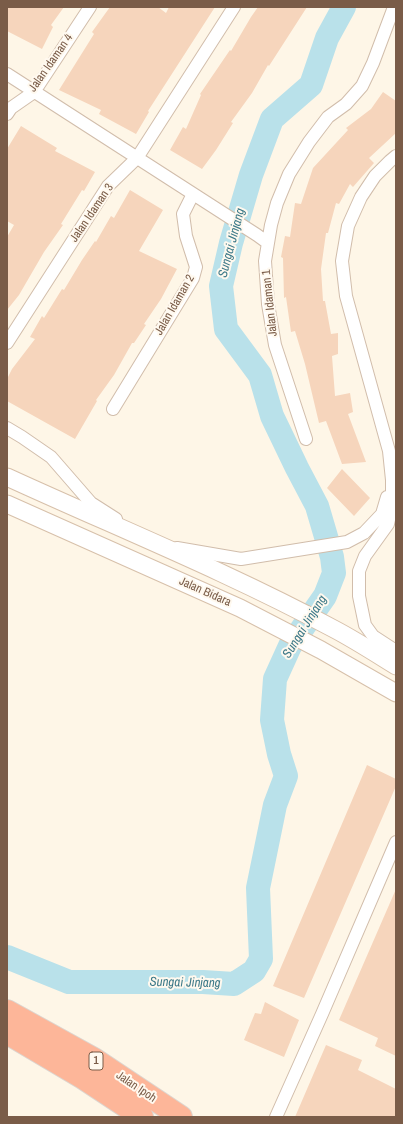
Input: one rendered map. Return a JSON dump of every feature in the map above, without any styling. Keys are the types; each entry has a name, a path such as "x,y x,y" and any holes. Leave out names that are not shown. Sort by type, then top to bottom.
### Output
{"highway":[{"name":"Jalan Ipoh","path":"7,1011 94,1059 181,1117"},
{"name":"Jalan Ipoh","path":"7,1033 83,1078 142,1117"}],"main road":[{"name":"Jalan Bidara","path":"7,477 161,545 288,605 334,629 396,666"},
{"name":"Jalan Bidara","path":"7,504 219,598 320,650 396,693"},
{"path":"362,645 396,669"}],"street":[{"name":"Jalan Idaman 4","path":"7,114 11,108 34,92 90,7"},
{"name":"Jalan Idaman 3","path":"7,343 108,186 137,158 234,7"},
{"name":"Jalan Idaman 1","path":"306,439 275,345 268,304 265,261 271,225 289,174 309,142 328,117 346,104 362,86 374,64 394,7"},
{"path":"7,74 268,243"},
{"path":"396,156 375,176 361,197 348,226 342,261 346,296 389,452 392,480 392,506 388,524 365,556 359,571 359,596 365,625 373,636 396,651"},
{"name":"Jalan Idaman 2","path":"113,409 193,278 196,267 186,236 183,214 193,194"},
{"path":"7,428 51,457 91,503 161,545 241,559 347,542 364,533 382,514 392,480"},
{"path":"276,1117 396,842"}],"building":[{"path":"7,7 64,7 51,25 53,27 42,49 7,31"},
{"path":"110,7 158,7 166,13 169,7 215,7 148,111 149,112 136,134 99,114 101,110 59,90 94,34 92,32"},
{"path":"258,7 307,7 269,66 268,65 252,93 231,122 233,123 216,150 202,169 170,150 183,127 186,129 201,95 200,94 230,50 231,51"},
{"path":"383,92 396,101 396,133 369,158 374,163 353,187 350,184 339,204 336,203 328,233 326,233 321,269 323,301 325,301 331,334 338,333 338,354 332,356 335,396 350,393 353,412 348,414 366,462 342,464 326,421 319,423 305,364 295,331 291,332 286,297 284,298 283,258 281,257 285,236 290,237 295,203 301,204 313,168 348,130 346,128 371,109"},
{"path":"21,126 57,148 55,151 95,172 84,191 82,190 61,224 63,225 44,252 19,295 7,310 7,237 14,225 7,221 7,149"},
{"path":"130,190 163,210 139,251 177,269 161,299 144,324 146,325 134,343 132,343 114,375 96,400 97,401 75,439 7,401 7,379 12,369 35,339 30,337 42,316 44,318 62,289 64,290 82,260 95,241 96,242 111,216 114,218"},
{"path":"342,469 370,498 354,516 327,488"},
{"path":"367,765 396,779 396,786 304,998 273,986"},
{"path":"396,889 396,1056 375,1046 378,1038 339,1020"},
{"path":"265,1002 299,1020 284,1057 244,1040 255,1013 261,1014"},
{"path":"326,1045 362,1060 358,1070 396,1089 396,1117 295,1117"}],"waterway":[{"name":"Sungai Jinjang","path":"7,957 69,982 203,982 234,984 254,971 261,959 258,888 275,805 286,776 279,754 272,720 275,679 290,646 325,596 334,573 332,557 317,506 272,416 260,375 226,329 221,286 231,243 251,175 272,119 311,85 327,38 344,7"}]}
